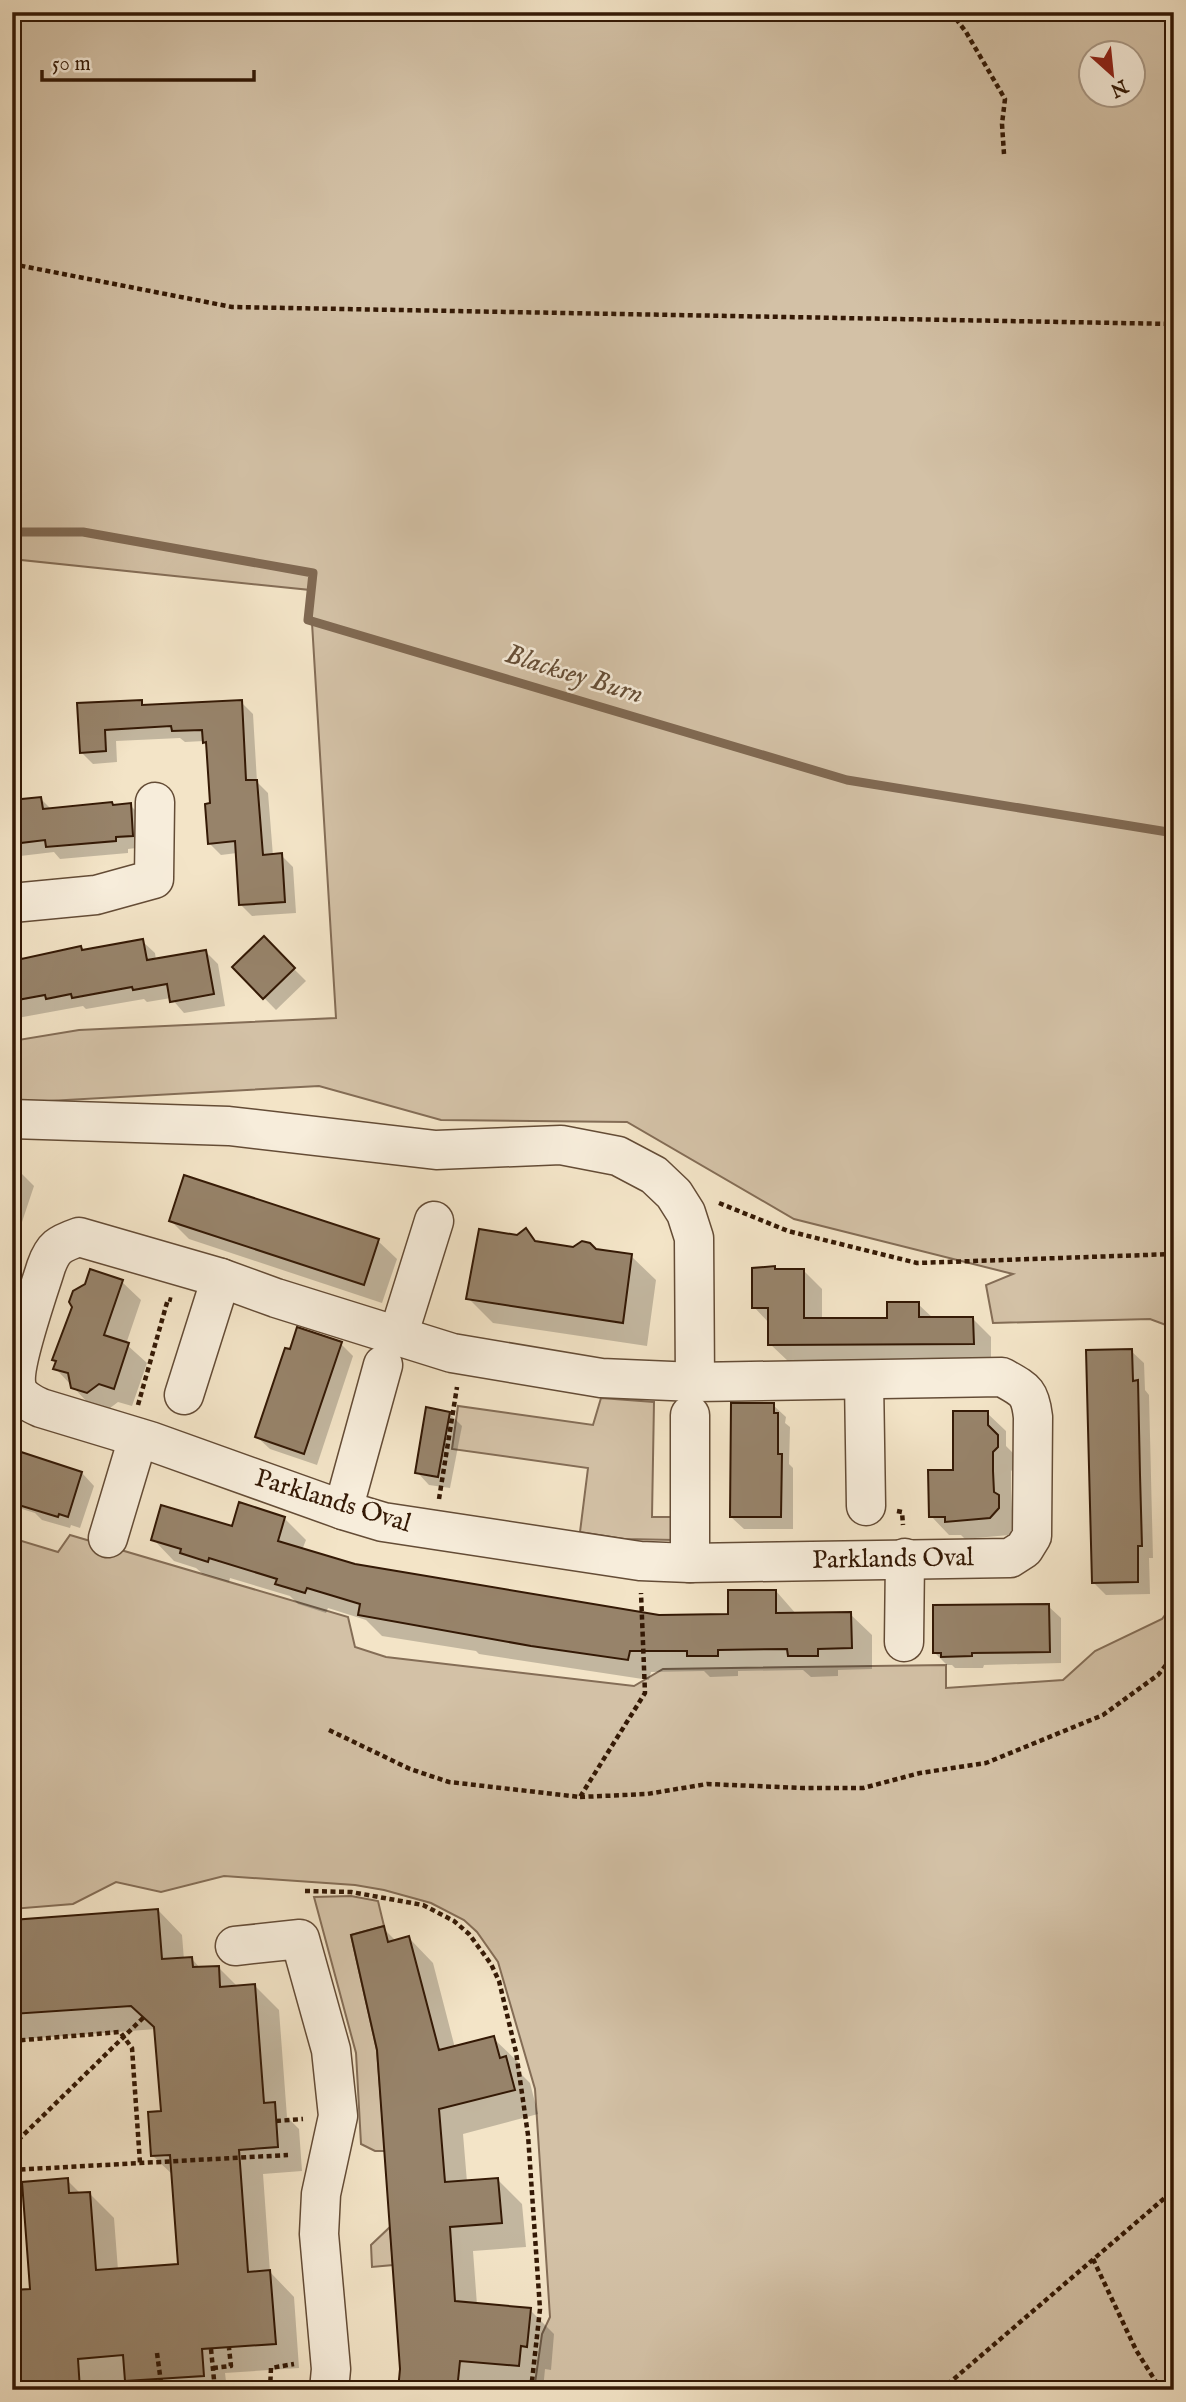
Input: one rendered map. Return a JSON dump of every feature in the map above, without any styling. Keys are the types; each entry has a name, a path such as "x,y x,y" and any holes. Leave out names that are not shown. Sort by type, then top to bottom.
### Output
{"street":[{"path":"12,903 167,887 155,802"},
{"path":"12,1119 229,1126 436,1150 561,1145 618,1156 654,1175 674,1194 686,1213 694,1238 690,1563"},
{"path":"343,1510 390,1351 434,1221"},
{"name":"Parklands Oval","path":"79,1237 215,1294 276,1298 390,1351 462,1355 601,1378 692,1399 864,1380 1002,1377 1020,1387 1031,1398 1032,1536 1024,1549 1010,1558 690,1563 640,1561 383,1522 134,1436 41,1408 28,1401 17,1389 16,1370 51,1251 63,1242 79,1237"},
{"path":"184,1395 215,1294"},
{"path":"864,1380 866,1506"},
{"path":"108,1538 134,1436"},
{"path":"904,1642 905,1558"},
{"path":"235,1945 300,1939 331,2050 338,2116 321,2194 319,2234 331,2369 329,2390"}],"path":[{"path":"951,12 966,32 1005,99 1002,124 1004,154"},
{"path":"12,264 232,307 1174,324"},
{"path":"686,1213 714,1201 788,1231 918,1263 1174,1254"},
{"path":"134,1436 168,1299 215,1294"},
{"path":"434,1530 462,1355"},
{"path":"580,1797 645,1693 640,1561"},
{"path":"329,1730 410,1769 449,1782 580,1797 647,1794 707,1784 803,1788 863,1787 920,1773 986,1763 1103,1715 1158,1675 1174,1655"},
{"path":"305,1891 351,1892 423,1905 454,1921 469,1934 491,1964 499,1981 516,2052 528,2135 540,2309 531,2390"},
{"path":"12,2146 144,2017"},
{"path":"12,2041 120,2032 132,2048 140,2163"},
{"path":"12,2170 288,2155"},
{"path":"941,2390 1174,2190"},
{"path":"1093,2259 1136,2350 1161,2390"},
{"path":"214,2368 231,2367 229,2348"},
{"path":"211,2349 215,2390"},
{"path":"157,2353 162,2390"},
{"path":"270,2390 271,2368 293,2364"}],"shaded area":[{"path":"12,12 1174,12 1174,1328 1150,1319 993,1323 986,1285 1013,1274 794,1219 627,1122 441,1120 319,1086 12,1103 12,1041 79,1030 336,1018 310,590 12,559"},
{"path":"601,1398 654,1402 652,1517 674,1517 675,1540 624,1539 580,1532 588,1468 452,1449 458,1406 593,1425"},
{"path":"70,1535 348,1617 355,1647 386,1657 634,1686 663,1669 946,1665 946,1688 1063,1680 1095,1651 1162,1619 1174,1603 1174,2390 534,2390 542,2334 550,2317 535,2089 498,1962 477,1932 464,1920 431,1903 384,1890 355,1885 224,1876 161,1892 116,1882 73,1904 12,1909 12,1538 58,1552"},
{"path":"351,1896 378,1901 384,1926 351,1935 377,2050 385,2151 375,2151 361,2144 356,2053 314,1897"},
{"path":"390,2227 393,2265 372,2267 371,2245"}],"building":[{"path":"142,700 142,705 242,700 246,780 257,780 263,855 282,853 285,902 239,905 235,841 208,844 205,804 210,803 206,742 203,743 202,730 172,731 171,726 105,730 106,751 80,753 77,703"},
{"path":"41,797 43,809 112,802 113,805 131,803 133,836 116,837 116,841 46,847 45,840 12,844 12,800"},
{"path":"264,936 295,968 263,999 232,967"},
{"path":"143,939 147,960 206,950 214,994 170,1002 167,984 133,990 132,987 72,998 71,994 46,999 45,995 12,1001 12,961 81,946 82,950"},
{"path":"184,1175 379,1239 364,1285 169,1221"},
{"path":"526,1228 535,1241 573,1247 582,1241 590,1243 596,1249 632,1254 623,1323 466,1299 479,1229 517,1235"},
{"path":"775,1266 775,1269 804,1269 804,1318 887,1318 887,1302 919,1302 919,1317 973,1317 974,1344 768,1345 768,1308 752,1308 752,1268"},
{"path":"90,1269 123,1280 104,1335 129,1343 114,1389 99,1384 87,1393 71,1388 68,1373 53,1369 56,1361 52,1360 72,1307 69,1302 73,1291 85,1284"},
{"path":"297,1327 342,1342 304,1454 255,1437 285,1348 290,1349"},
{"path":"1132,1349 1133,1381 1138,1380 1142,1546 1138,1546 1138,1582 1092,1583 1086,1350"},
{"path":"731,1403 774,1403 774,1413 778,1413 778,1454 782,1454 781,1517 730,1517"},
{"path":"426,1407 450,1412 438,1477 415,1473"},
{"path":"953,1411 988,1411 988,1425 998,1435 998,1447 993,1452 993,1471 994,1492 999,1495 999,1508 990,1518 945,1522 945,1517 929,1517 928,1470 953,1470"},
{"path":"12,1449 82,1472 68,1517 59,1514 58,1517 12,1503"},
{"path":"239,1502 285,1517 278,1541 355,1564 659,1615 728,1614 728,1590 776,1590 776,1613 851,1612 852,1648 818,1649 818,1656 788,1656 787,1649 718,1650 718,1656 687,1656 687,1651 630,1651 628,1660 531,1646 358,1615 360,1604 307,1588 305,1593 275,1584 277,1579 209,1558 208,1562 180,1553 181,1549 151,1540 161,1505 232,1526"},
{"path":"1049,1604 1050,1652 972,1653 972,1656 941,1657 941,1653 933,1653 933,1605"},
{"path":"158,1909 162,1959 192,1957 193,1967 219,1966 220,1987 255,1984 264,2103 275,2102 278,2147 239,2150 248,2272 270,2270 276,2344 202,2349 204,2376 125,2381 123,2355 78,2359 80,2390 13,2390 12,2290 30,2289 22,2182 68,2178 69,2193 90,2192 96,2270 178,2264 170,2155 151,2156 148,2112 161,2111 154,2027 131,2006 12,2014 12,1920"},
{"path":"384,1926 388,1942 409,1936 439,2050 494,2036 500,2058 506,2056 515,2090 439,2109 445,2182 498,2178 502,2223 450,2227 455,2301 531,2308 527,2347 521,2346 519,2366 460,2361 457,2390 398,2390 400,2369 377,2050 351,1935"}],"waterway":[{"name":"Blacksey Burn","path":"12,532 83,532 313,573 308,620 847,780 1174,833"}]}
